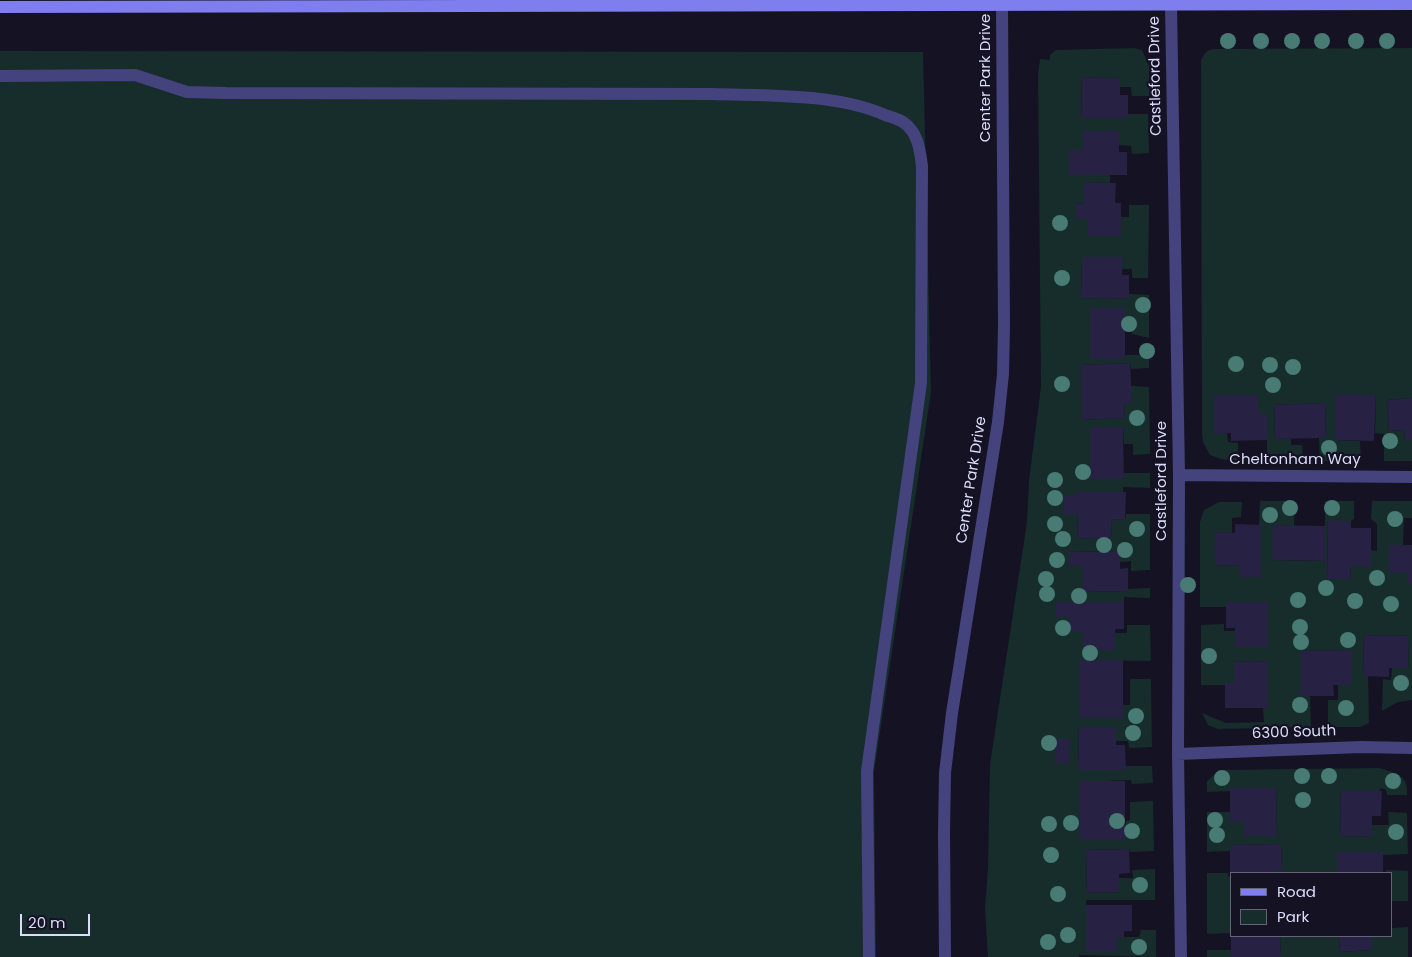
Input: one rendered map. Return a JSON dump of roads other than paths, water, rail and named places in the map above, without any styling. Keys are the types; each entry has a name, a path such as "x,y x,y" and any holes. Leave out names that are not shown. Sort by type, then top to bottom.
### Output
{"main road":[{"path":"0,6 96,3 1412,4"}],"street":[{"name":"Center Park Drive","path":"945,957 944,803 948,743 998,422 1003,374 1002,3"},
{"name":"Castleford Drive","path":"1171,5 1179,475 1178,754 1180,957"},
{"path":"0,76 135,75 187,92 712,94 785,97 832,101 868,107 903,122 913,133 920,145 922,166 921,382 867,771 869,957"},
{"name":"Cheltonham Way","path":"1179,475 1412,477"},
{"name":"6300 South","path":"1178,754 1361,747 1412,748"}]}
